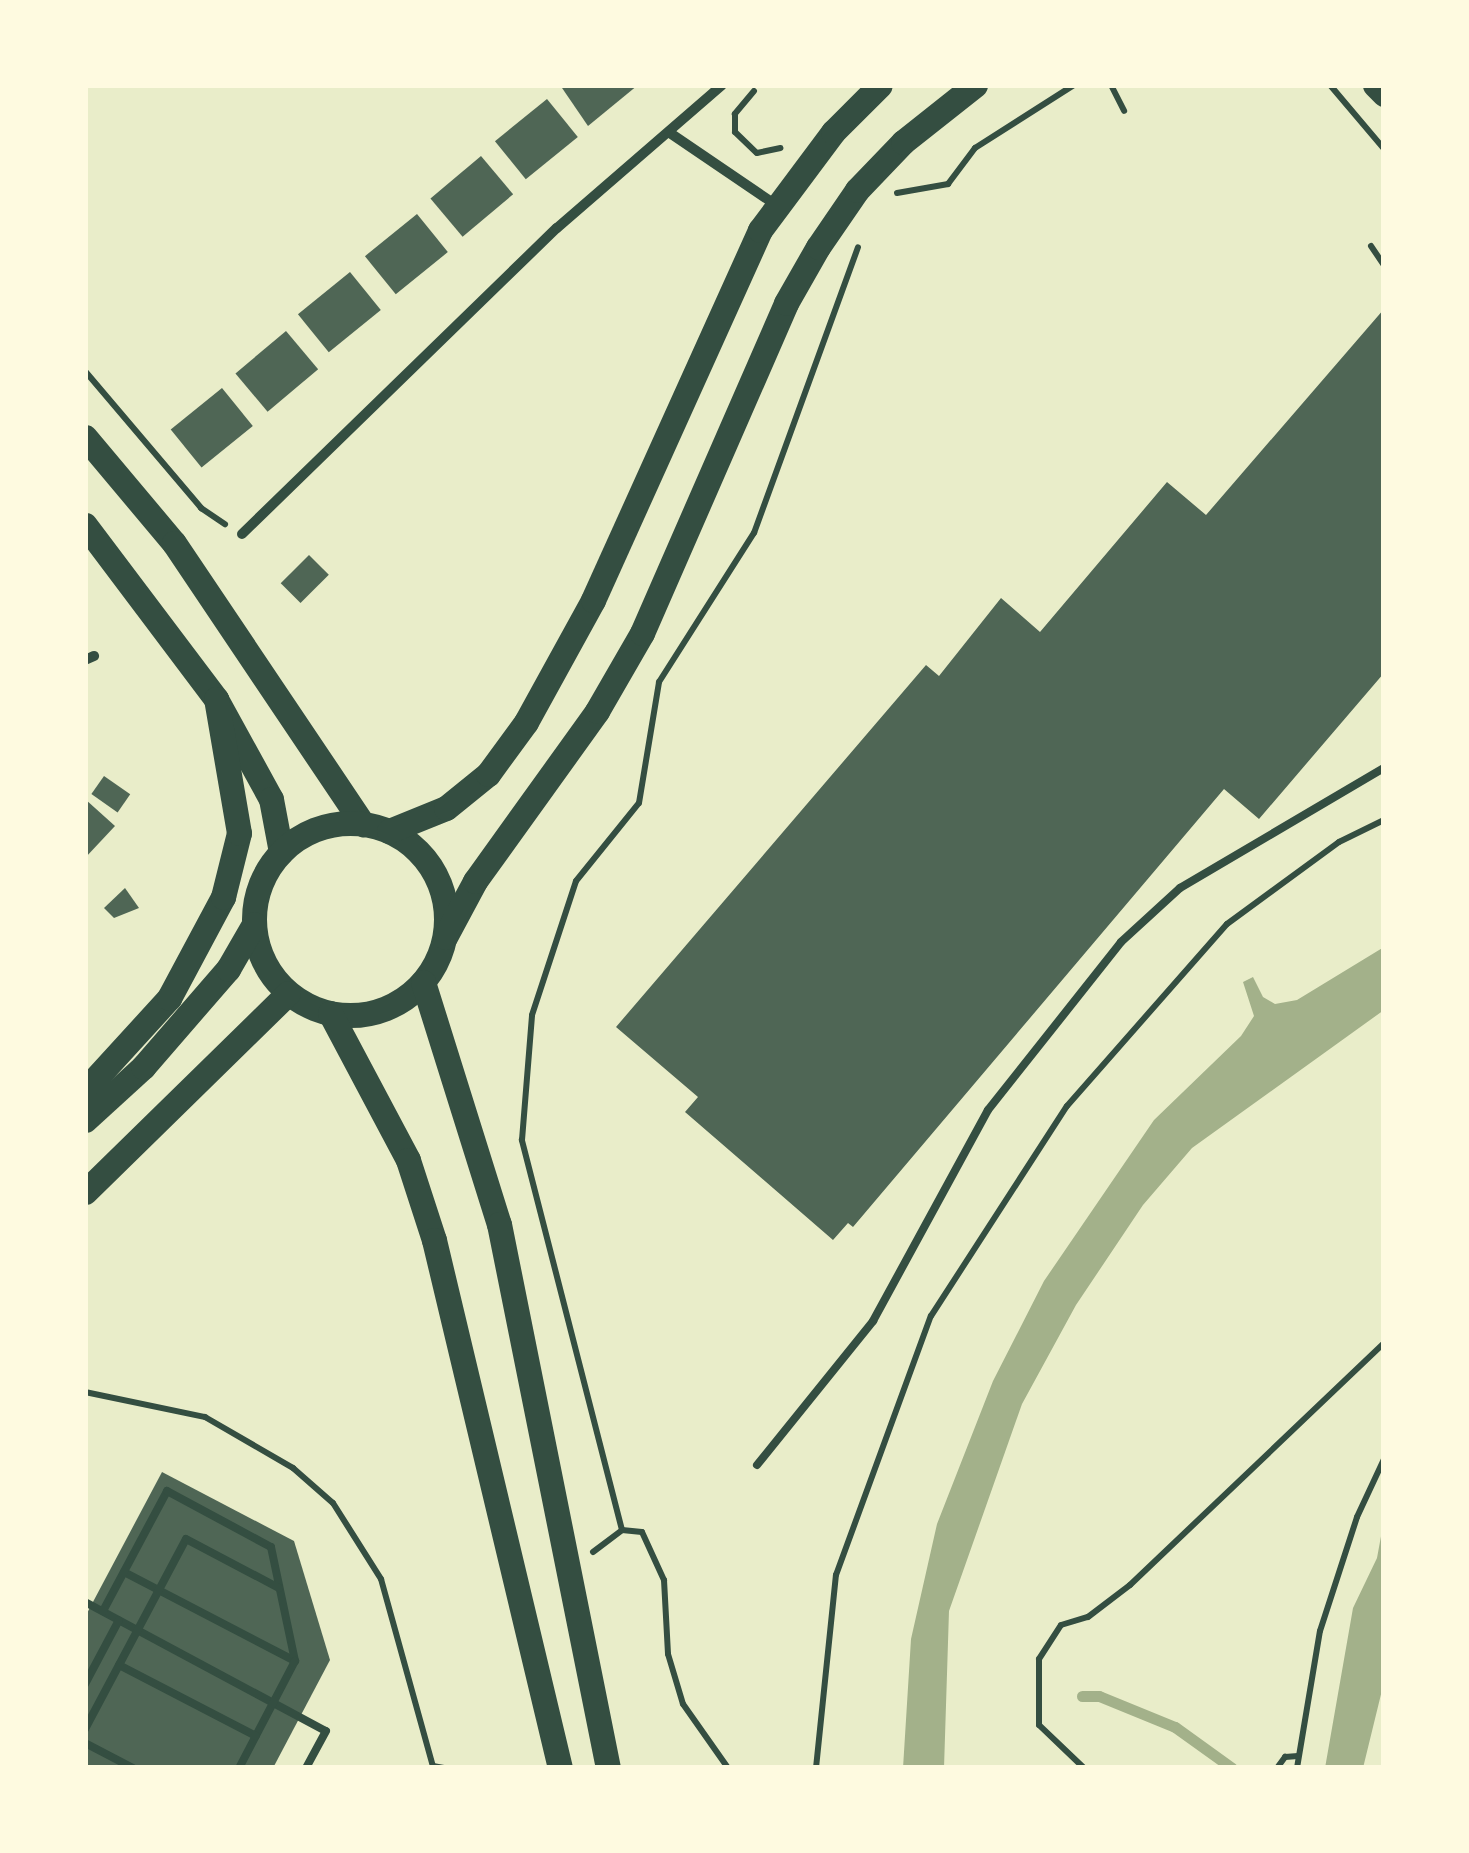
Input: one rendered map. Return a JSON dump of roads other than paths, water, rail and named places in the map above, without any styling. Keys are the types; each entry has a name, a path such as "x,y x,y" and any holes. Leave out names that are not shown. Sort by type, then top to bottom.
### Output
{"main road":[{"path":"389,831 446,808 488,774 526,722 593,600 716,317 776,205 880,85"},
{"path":"445,937 441,886 411,844 389,831 362,824 319,828 281,852 256,898 254,924 270,973 288,993 330,1013 381,1011 423,982 445,937 642,634 786,303 818,247 856,190 903,142 975,85"},
{"path":"1375,85 1384,94"},
{"path":"85,437 174,543 362,824"},
{"path":"85,526 216,699 271,799 281,852"},
{"path":"85,1090 170,998 223,898 239,833 216,699"},
{"path":"85,1120 142,1067 228,970 254,924"},
{"path":"423,982 499,1224 608,1768"},
{"path":"85,1192 288,993"},
{"path":"330,1013 408,1160 434,1240 560,1768"}],"street":[{"path":"242,534 557,228 722,85"},
{"path":"670,133 776,205"}],"lane":[{"path":"757,1465 872,1320 988,1110 1121,942 1180,888 1384,768"},
{"path":"103,1611 168,1491 270,1546 295,1661 239,1768"},
{"path":"85,1729 186,1539 279,1588"},
{"path":"124,1572 295,1661"},
{"path":"85,1602 326,1731 306,1768"},
{"path":"85,1684 119,1620"},
{"path":"119,1665 256,1736"},
{"path":"85,1743 133,1768"}],"waterway":[{"path":"1082,1696 1099,1696 1175,1727 1232,1768"}]}
